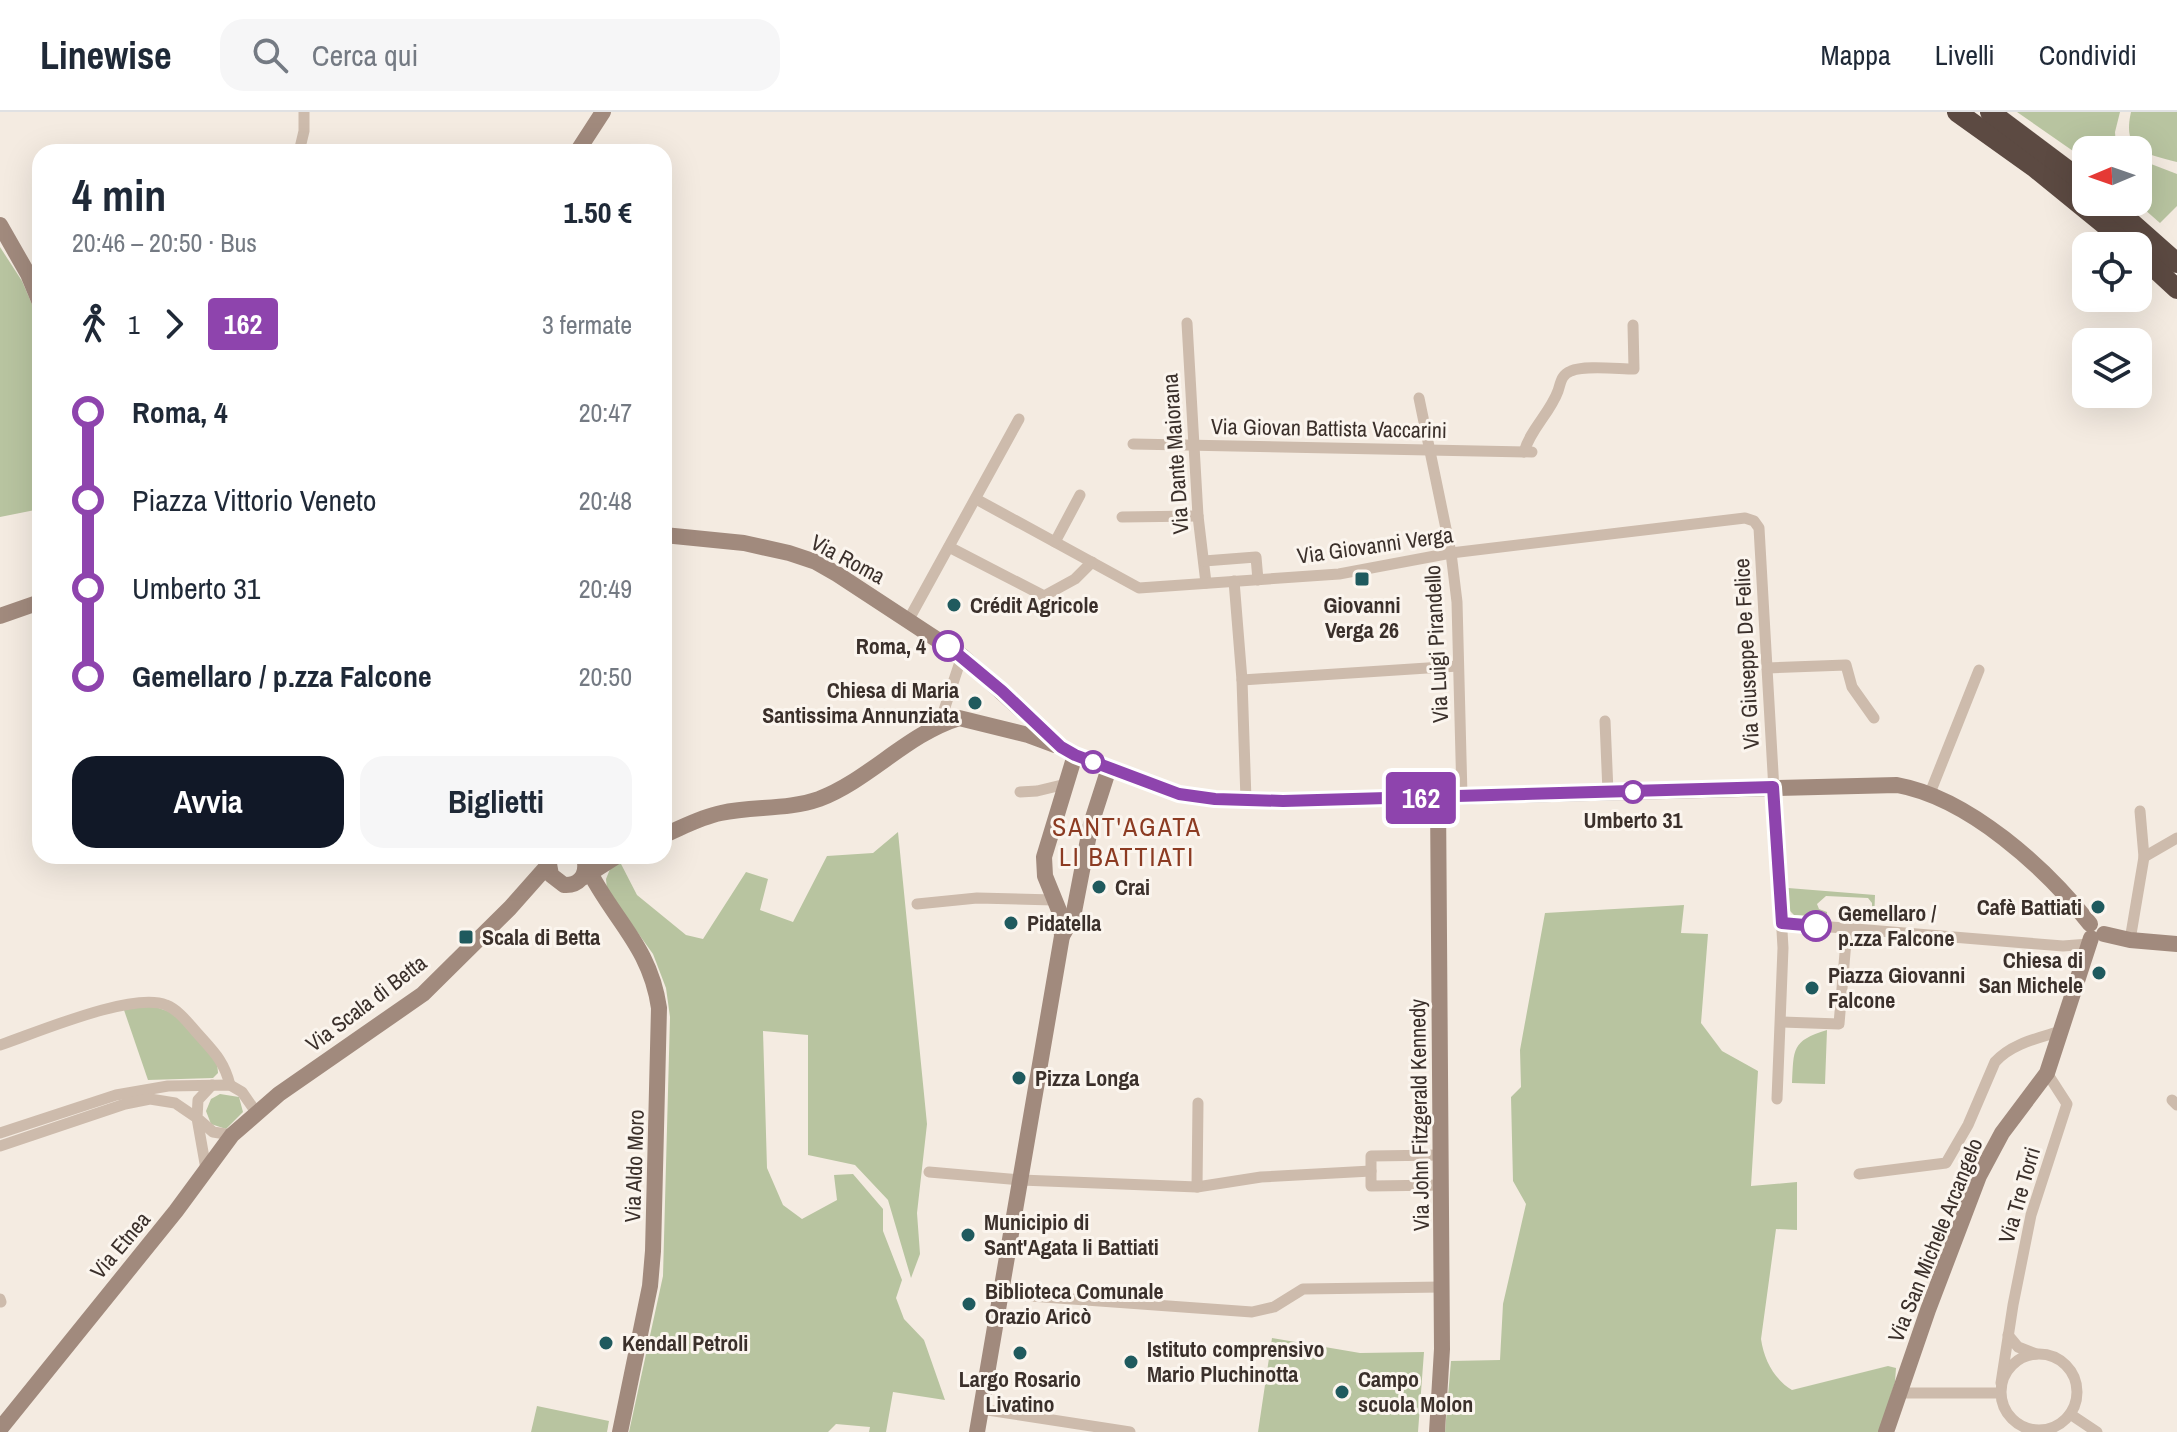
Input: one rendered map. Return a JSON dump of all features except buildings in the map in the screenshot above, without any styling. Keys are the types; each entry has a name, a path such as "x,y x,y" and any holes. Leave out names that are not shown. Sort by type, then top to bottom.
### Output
{"highway":[{"path":"1957,112 2034,167 2114,232"},
{"path":"1990,112 2072,174"},
{"path":"2124,216 2177,263"},
{"path":"2152,266 2177,289"}],"main road":[{"path":"582,144 603,112"},
{"path":"0,225 32,284"},
{"name":"Via Roma","path":"672,536 744,543 816,562 909,619 962,656 1068,751"},
{"path":"0,616 32,605"},
{"path":"672,831 724,812 817,800 954,720 1028,735 1179,794 1246,800 1897,785 1930,793 1964,811 2017,848 2094,935 2177,944"},
{"path":"977,1432 1062,936 1060,913 1045,876 1044,857 1066,784 1068,751"},
{"path":"1062,936 1076,908 1091,824 1109,768"},
{"name":"Via John Fitzgerald Kennedy","path":"1437,1432 1442,1352 1438,797"},
{"path":"510,908 548,864"},
{"path":"551,864 551,875 579,873 602,894 613,912"},
{"path":"510,908 600,864"},
{"path":"602,894 602,877 608,864"},
{"path":"579,873 613,912"},
{"path":"1054,903 1076,908"},
{"name":"Via Scala di Betta","path":"279,1094 423,994 510,908"},
{"name":"Via Aldo Moro","path":"613,912 649,964 660,1021 650,1286 620,1432"},
{"name":"Via San Michele Arcangelo","path":"1886,1432 1979,1176 2002,1133 2047,1073 2094,935"},
{"name":"Via Etnea","path":"0,1429 176,1211 232,1135 279,1094"}],"street":[{"path":"301,144 304,112"},
{"name":"Via Dante Maiorana","path":"1187,323 1198,516 1206,583"},
{"name":"Via Giovan Battista Vaccarini","path":"1133,444 1528,452 1527,442 1557,394 1561,378 1572,370 1634,369 1633,325"},
{"name":"Via Luigi Pirandello","path":"1419,398 1451,553 1457,602 1462,796"},
{"path":"909,619 1019,419"},
{"path":"1055,542 1080,495"},
{"name":"Via Giovanni Verga","path":"976,499 1139,588 1339,574 1451,553 1745,518 1754,521"},
{"path":"1122,517 1198,516"},
{"name":"Via Giuseppe De Felice","path":"1754,521 1759,528 1782,923 1782,1022 1777,1099"},
{"path":"949,547 1044,596 1075,579 1092,562"},
{"path":"1204,561 1256,557 1258,580"},
{"path":"1234,581 1242,680 1246,800"},
{"path":"954,720 944,710 962,656"},
{"path":"1767,668 1846,665 1852,687 1874,718"},
{"path":"1242,680 1458,666"},
{"path":"1930,793 1979,670"},
{"path":"1605,721 1608,792"},
{"path":"1020,792 1066,784"},
{"path":"2130,940 2144,857 2140,811"},
{"path":"2144,857 2177,838"},
{"path":"917,904 977,898 1054,903"},
{"path":"1782,923 2063,946 2094,935"},
{"path":"1782,1022 1839,1024 1852,929"},
{"path":"0,1045 124,1004 147,1000 167,1005 178,1013 226,1067 230,1085"},
{"path":"1859,1174 1946,1163 2001,1055 2021,1044 2061,1031"},
{"name":"Via Tre Torri","path":"2008,1335 2031,1215 2067,1104 2047,1073"},
{"path":"206,1169 197,1118 198,1100 212,1085"},
{"path":"0,1133 129,1092 168,1086 230,1085 242,1092 256,1112"},
{"path":"0,1146 150,1099 175,1103 213,1132 232,1135"},
{"path":"1197,1187 1198,1103"},
{"path":"1441,1155 1371,1156 1367,1171 1371,1186 1442,1185"},
{"path":"929,1172 1021,1180 1197,1187 1261,1177 1367,1171"},
{"path":"1001,1294 1252,1312 1274,1307 1303,1289 1442,1287"},
{"path":"2008,1335 2018,1347 2063,1362 2074,1378 2077,1397 2070,1414 2060,1424 2048,1430 2021,1427 2003,1407 2001,1388 2008,1335"},
{"path":"2001,1388 2011,1366 2027,1355 2036,1354"},
{"path":"1900,1393 2001,1388"},
{"path":"981,1409 1130,1432"},
{"path":"2070,1414 2097,1432"}],"green space":[{"path":"2017,112 2120,112 2115,136 2072,136 2072,150"},
{"path":"2131,112 2177,112 2177,162 2152,155 2152,136 2130,136"},
{"path":"2152,164 2177,174 2177,206 2160,223 2152,216"},
{"path":"0,247 22,281 32,304 32,511 0,517"},
{"path":"898,832 927,1124 917,1213 920,1254 911,1278 888,1200 855,1165 808,1155 808,1035 763,1031 767,1168 783,1205 802,1219 837,1200 834,1175 853,1174 883,1209 883,1231 902,1280 896,1298 904,1319 924,1340 945,1400 893,1392 886,1432 869,1432 870,1427 836,1424 828,1432 629,1432 663,1276 670,1017 666,988 653,954 607,890 606,879 610,869 621,864 637,895 686,935 703,939 746,872 768,879 760,910 793,922 827,856 873,853"},
{"path":"1788,888 1875,895 1874,920 1866,920 1872,910 1868,898 1826,896 1817,904 1819,909 1827,912 1827,917 1794,915 1790,911"},
{"path":"1684,905 1681,933 1708,934 1701,1023 1722,1051 1758,1071 1751,1186 1797,1182 1797,1230 1776,1229 1761,1339 1765,1354 1775,1375 1792,1390 1888,1366 1896,1368 1895,1382 1879,1432 1445,1432 1451,1361 1500,1360 1503,1304 1526,1204 1513,1181 1511,1097 1521,1087 1520,1050 1545,913"},
{"path":"150,1005 173,1013 217,1062 218,1073 213,1078 148,1080 124,1010"},
{"path":"1827,1030 1825,1084 1792,1083 1797,1048 1807,1038"},
{"path":"220,1094 239,1097 243,1112 226,1129 211,1124 206,1111 211,1099"},
{"name":"Campo scuola Molon","path":"1272,1338 1360,1353 1424,1352 1418,1432 1258,1432"},
{"path":"537,1406 609,1421 607,1432 531,1432"}],"bus line":[{"name":"162","path":"948,646 1002,691 1061,747 1179,794 1215,799 1283,801 1773,787 1782,923 1816,926"}],"place":[{"name":"Giovanni Verga 26","path":"1362,579"},
{"name":"Crédit Agricole","path":"954,605"},
{"name":"Roma, 4","path":"948,646"},
{"name":"Chiesa di Maria Santissima Annunziata","path":"975,703"},
{"name":"Umberto 31","path":"1633,792"},
{"name":"Crai","path":"1099,887"},
{"name":"Cafè Battiati","path":"2098,907"},
{"name":"Pidatella","path":"1011,923"},
{"name":"Gemellaro / p.zza Falcone","path":"1816,926"},
{"name":"Scala di Betta","path":"466,937"},
{"name":"Chiesa di San Michele","path":"2099,973"},
{"name":"Piazza Giovanni Falcone","path":"1812,988"},
{"name":"Pizza Longa","path":"1019,1078"},
{"name":"Municipio di Sant'Agata li Battiati","path":"968,1235"},
{"name":"Biblioteca Comunale Orazio Aricò","path":"969,1304"},
{"name":"Kendall Petroli","path":"606,1343"},
{"name":"Largo Rosario Livatino","path":"1020,1353"},
{"name":"Istituto comprensivo Mario Pluchinotta","path":"1131,1362"},
{"name":"Campo scuola Molon","path":"1342,1392"}],"district":[{"name":"SANT'AGATA LI BATTIATI","path":"1127,841"}]}
